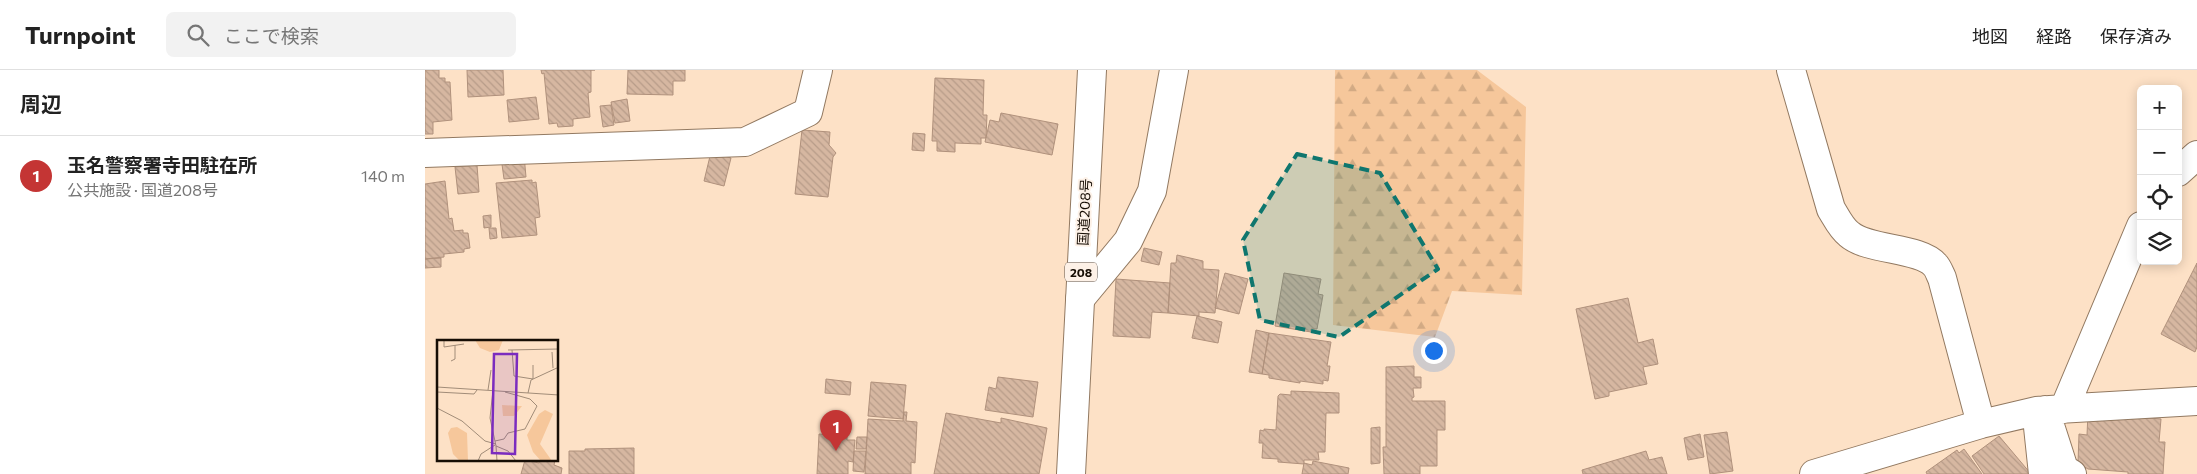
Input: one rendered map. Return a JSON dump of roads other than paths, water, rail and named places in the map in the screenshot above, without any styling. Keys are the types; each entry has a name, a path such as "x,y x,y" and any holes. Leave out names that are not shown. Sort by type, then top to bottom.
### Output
{"main road":[{"path":"425,153 745,142 808,112 817,70"},
{"name":"国道208号","path":"1071,474 1091,70"},
{"path":"1080,299 1128,242 1152,191 1174,70"},
{"path":"1791,70 1831,208 1848,233 1858,240 1922,257 1935,264 1942,278 1981,424"},
{"path":"2182,168 2197,155"},
{"path":"2046,410 2064,409 2137,236"},
{"path":"1815,474 1981,424 2046,410 2197,401"},
{"path":"2043,474 2046,410"},
{"path":"2046,410 2064,469 2072,474"}],"place":[{"name":"玉名警察署寺田駐在所","path":"836,451"}]}
